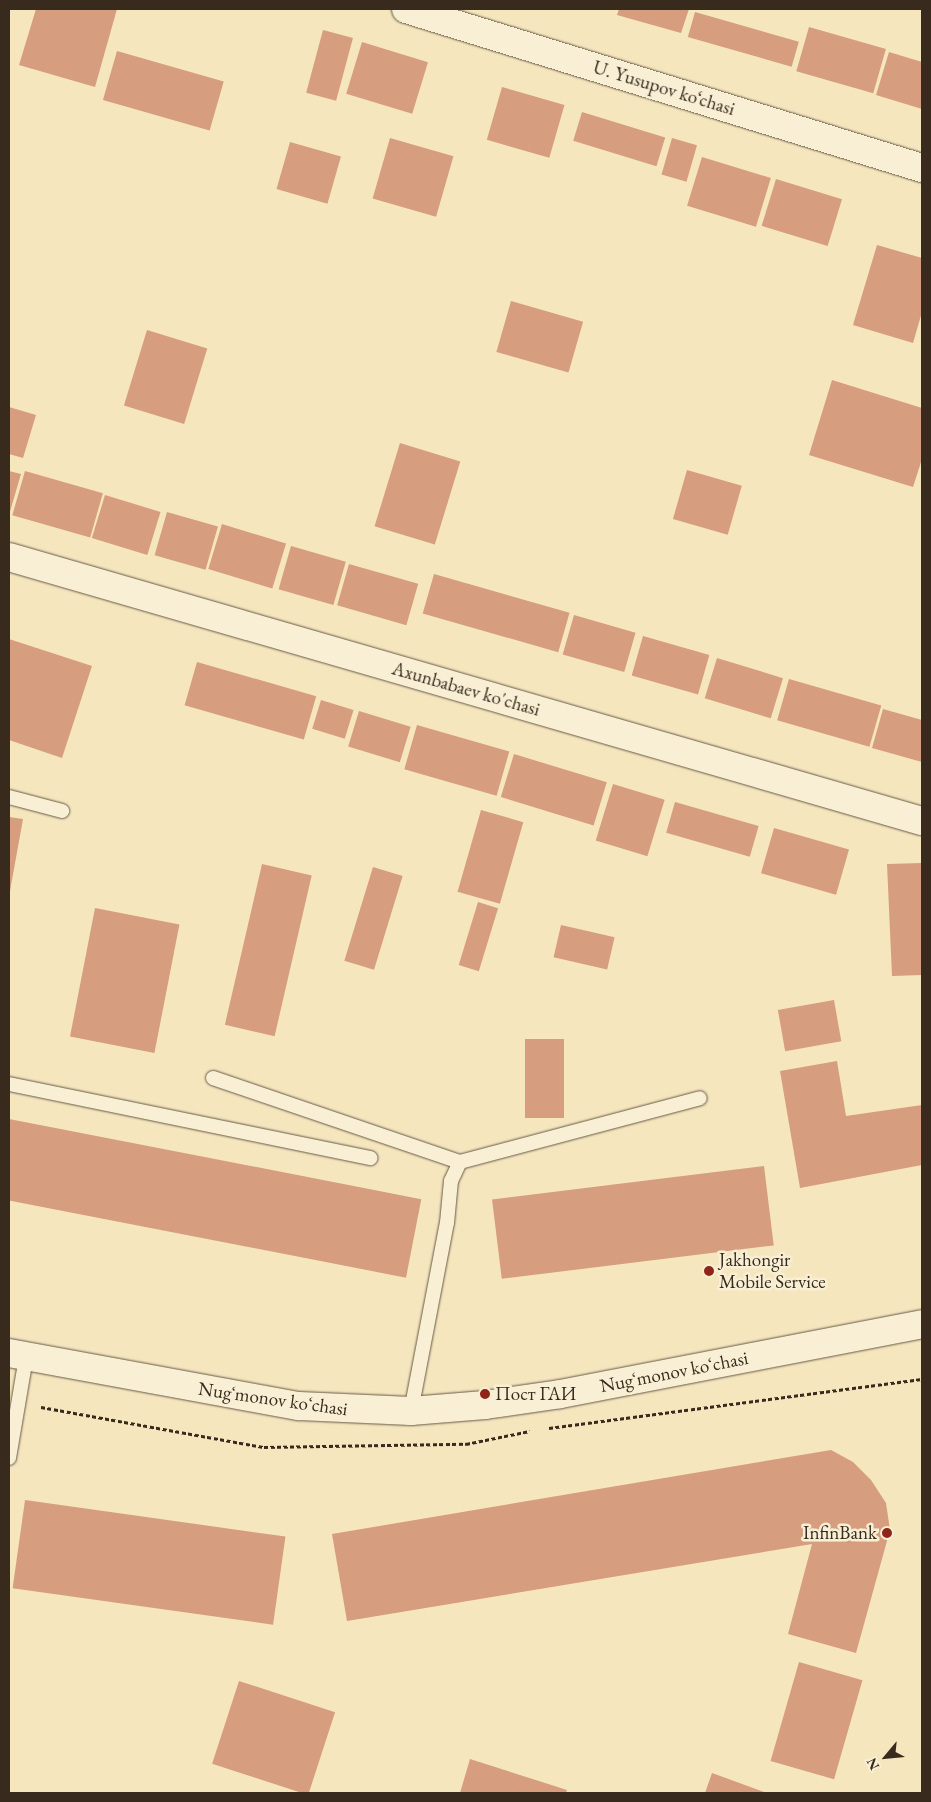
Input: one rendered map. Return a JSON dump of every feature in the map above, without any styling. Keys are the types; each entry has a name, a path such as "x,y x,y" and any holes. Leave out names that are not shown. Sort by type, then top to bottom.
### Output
{"street":[{"name":"U. Yusupov ko‘chasi","path":"406,9 922,168"},
{"name":"Axunbabaev ko'chasi","path":"9,557 922,821"},
{"name":"Nugʻmonov koʻchasi","path":"17,1355 299,1406 412,1411 485,1405 560,1394 922,1324"}],"lane":[{"path":"9,797 62,811"},
{"path":"213,1078 460,1162 700,1098"},
{"path":"9,1084 371,1158"},
{"path":"412,1411 447,1223 451,1181 460,1162"},
{"path":"9,1458 17,1355"}],"building":[{"path":"36,9 117,9 95,87 19,65"},
{"path":"619,9 689,9 681,33 617,15"},
{"path":"695,12 799,42 792,67 688,37"},
{"path":"809,27 886,49 873,93 796,71"},
{"path":"323,30 353,38 336,101 306,93"},
{"path":"362,42 428,62 412,114 346,94"},
{"path":"117,51 224,82 210,131 103,100"},
{"path":"889,52 922,62 922,109 876,95"},
{"path":"502,87 564,105 549,158 487,140"},
{"path":"582,112 665,137 656,166 573,141"},
{"path":"390,138 453,156 436,217 373,199"},
{"path":"672,138 697,145 687,182 662,175"},
{"path":"290,142 341,157 327,204 276,189"},
{"path":"702,157 771,178 756,227 687,206"},
{"path":"776,179 842,199 828,246 762,226"},
{"path":"877,245 922,258 922,312 913,343 853,325"},
{"path":"511,301 583,322 568,373 496,352"},
{"path":"147,330 207,348 184,424 124,406"},
{"path":"832,380 922,408 922,459 913,487 809,455"},
{"path":"9,407 36,415 23,458 9,454"},
{"path":"400,443 460,461 435,545 375,526"},
{"path":"687,470 742,486 728,535 673,519"},
{"path":"9,471 21,474 9,515"},
{"path":"25,471 103,493 90,538 12,515"},
{"path":"105,495 160,512 147,555 92,538"},
{"path":"167,512 218,527 206,570 155,555"},
{"path":"222,524 286,544 272,589 208,569"},
{"path":"291,546 346,562 333,605 279,589"},
{"path":"349,564 418,584 406,625 337,605"},
{"path":"434,574 570,613 558,652 423,613"},
{"path":"574,615 636,633 624,672 563,654"},
{"path":"643,636 709,655 698,694 632,675"},
{"path":"9,639 92,666 62,758 9,740"},
{"path":"717,658 783,678 771,718 705,698"},
{"path":"197,662 316,696 304,739 185,705"},
{"path":"789,679 881,705 869,747 777,720"},
{"path":"321,700 354,710 345,739 312,729"},
{"path":"883,709 922,720 922,762 872,748"},
{"path":"359,711 411,727 400,762 348,746"},
{"path":"417,725 509,751 497,796 404,769"},
{"path":"514,754 607,782 594,825 501,797"},
{"path":"613,784 665,800 647,856 596,840"},
{"path":"675,802 759,826 750,857 666,833"},
{"path":"481,810 523,822 500,904 458,892"},
{"path":"9,817 23,819 10,891 9,891"},
{"path":"774,828 849,849 836,895 761,873"},
{"path":"922,863 922,975 892,976 887,864"},
{"path":"262,864 312,875 275,1036 225,1025"},
{"path":"373,867 403,876 374,970 344,961"},
{"path":"478,902 498,908 479,971 459,965"},
{"path":"95,908 179,924 154,1053 70,1037"},
{"path":"561,925 615,937 607,970 554,957"},
{"path":"834,1000 841,1041 785,1051 778,1010"},
{"path":"525,1039 564,1039 564,1118 525,1118"},
{"path":"837,1061 846,1116 922,1105 922,1165 800,1188 780,1071"},
{"path":"9,1119 421,1199 406,1278 9,1200"},
{"path":"764,1166 774,1245 502,1279 492,1199"},
{"path":"831,1450 853,1462 871,1480 886,1503 890,1530 856,1653 788,1634 812,1544 347,1621 332,1534"},
{"path":"25,1500 285,1537 273,1625 13,1588"},
{"path":"799,1662 862,1680 834,1779 771,1761"},
{"path":"239,1681 335,1712 309,1793 302,1793 212,1764"},
{"path":"470,1759 567,1790 566,1793 460,1793"},
{"path":"712,1773 767,1793 705,1793"}],"place":[{"name":"Jakhongir Mobile Service","path":"709,1271"},
{"name":"Пост ГАИ","path":"485,1394"},
{"name":"InfinBank","path":"887,1533"}]}
